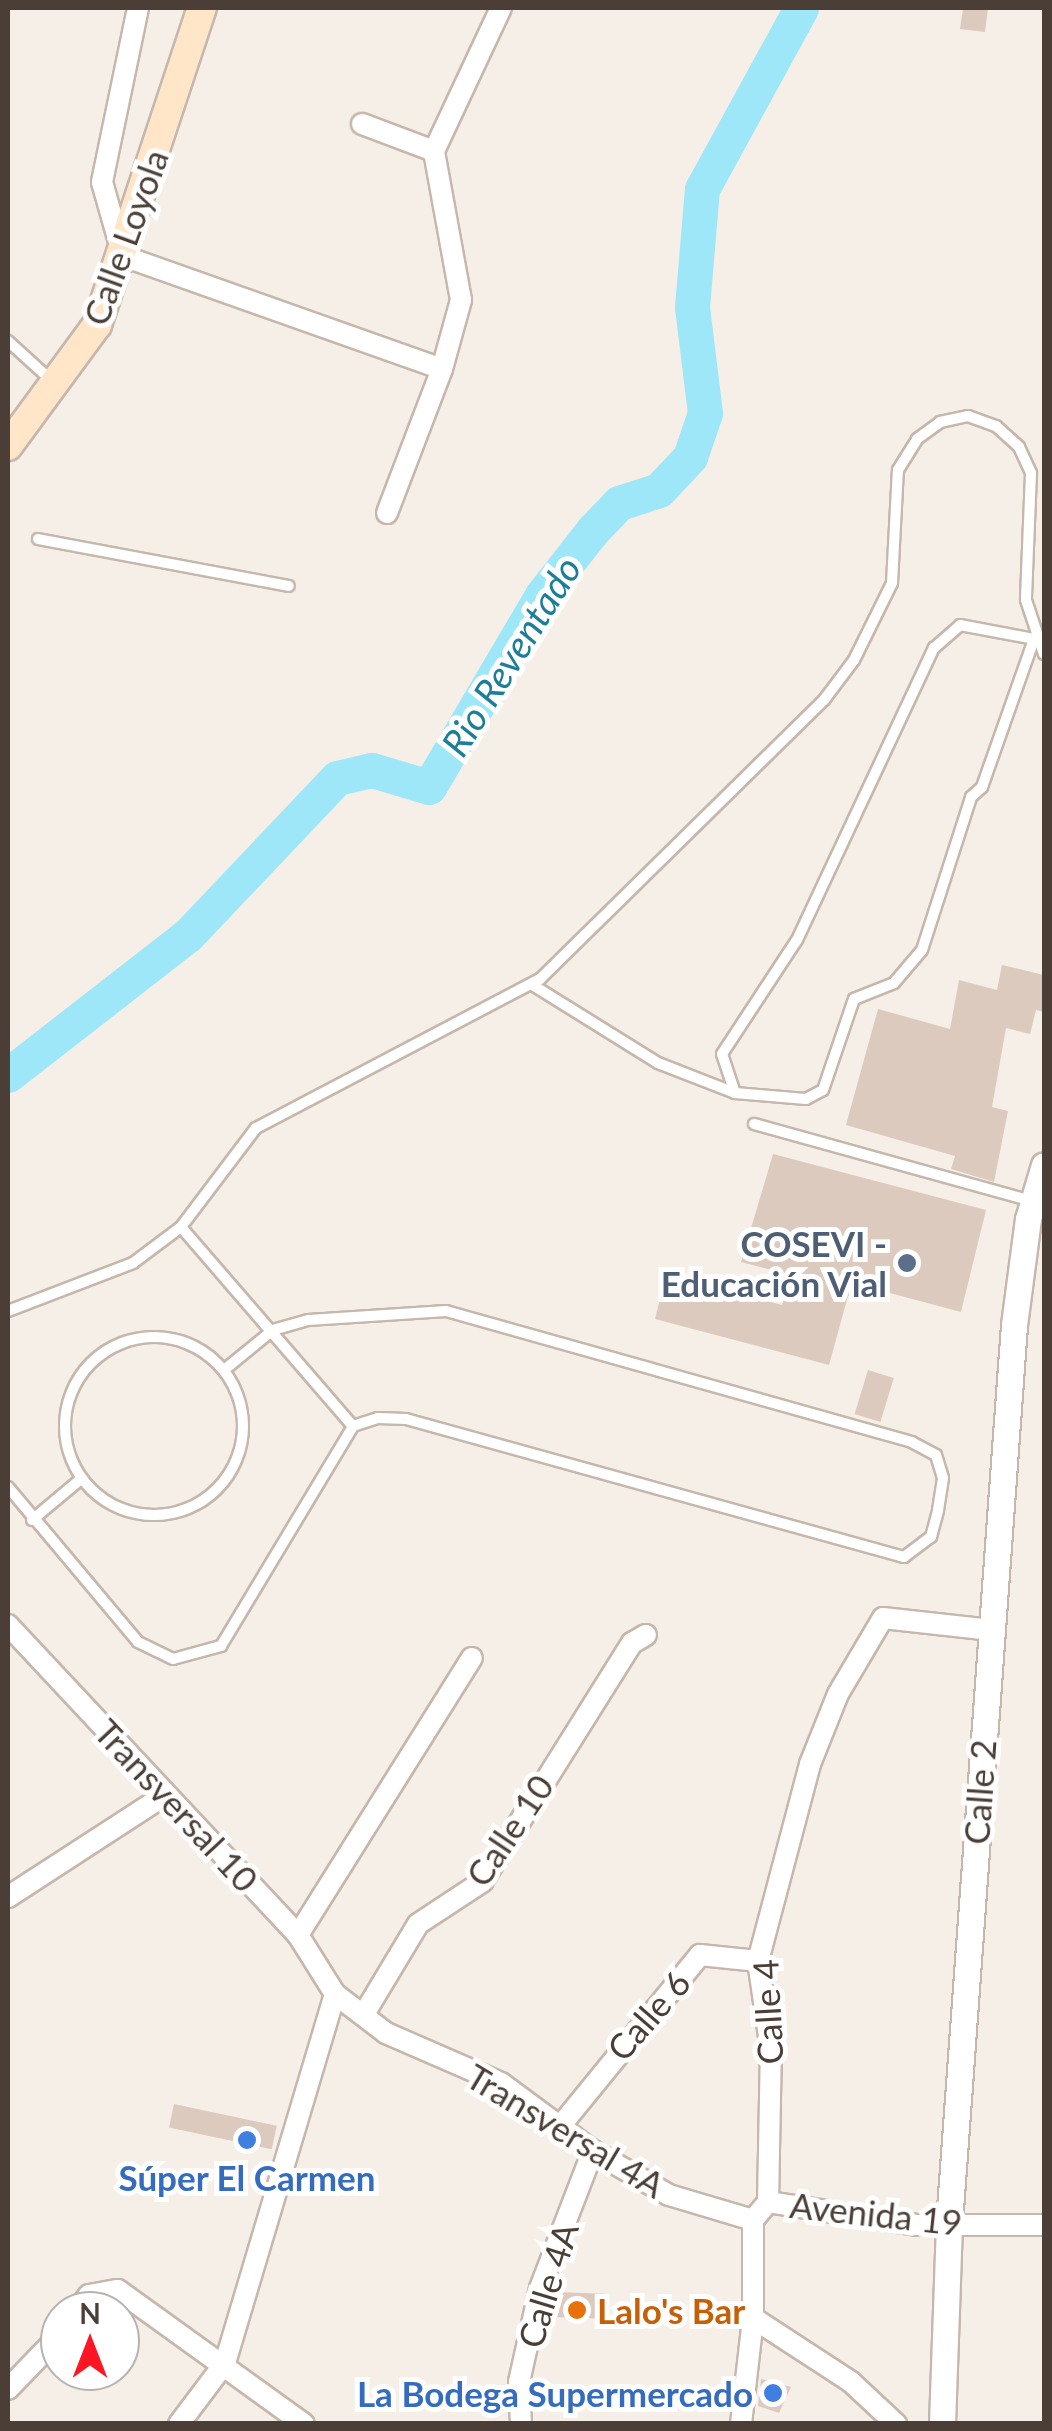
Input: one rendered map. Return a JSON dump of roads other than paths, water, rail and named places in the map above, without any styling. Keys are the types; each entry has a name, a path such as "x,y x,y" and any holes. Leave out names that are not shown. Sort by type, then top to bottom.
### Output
{"main road":[{"name":"Calle Loyola","path":"8,446 58,386 98,325 202,8"}],"street":[{"path":"138,8 102,182 123,256 442,368"},
{"path":"386,513 442,368 460,300 434,152 501,8"},
{"path":"362,124 434,152"},
{"name":"Calle 2","path":"942,2424 949,2223 990,1630 1035,1215 1044,1165"},
{"name":"Calle 4","path":"768,2202 771,2050 758,1961 810,1764 838,1694 882,1618 990,1630"},
{"name":"Transversal 10","path":"8,1626 298,1935 335,1994"},
{"name":"Calle 10","path":"364,2014 418,1924 482,1882 632,1642 646,1635"},
{"path":"298,1935 472,1658"},
{"path":"8,1897 166,1795"},
{"name":"Calle 6","path":"562,2124 700,1954 758,1961"},
{"path":"179,2424 225,2364 335,1994"},
{"name":"Transversal 4A","path":"335,1994 386,2033 501,2083 593,2150 669,2195 753,2220"},
{"name":"Calle 4A","path":"522,2424 519,2382 540,2288 593,2150"},
{"path":"741,2424 753,2318 753,2220 768,2202"},
{"name":"Avenida 19","path":"768,2202 916,2225 1044,2225"},
{"path":"140,2305 304,2424"},
{"path":"753,2318 851,2382 896,2424"},
{"path":"8,2389 40,2356"}],"lane":[{"path":"8,340 58,386"},
{"path":"8,1311 134,1263 181,1227 256,1128 532,984 824,700 854,660 892,583 898,470 917,439 940,422 968,416 996,426 1025,460 1030,473 1026,600 1034,639 1044,654"},
{"path":"38,539 288,586"},
{"path":"735,1093 722,1054 798,940 934,648 960,624 1034,639"},
{"path":"532,984 658,1063 735,1093 806,1099 823,1090 854,999 894,983 915,964 1034,639"},
{"path":"754,1124 1035,1215"},
{"path":"181,1227 274,1330 353,1426"},
{"path":"8,1487 138,1642 159,1656 196,1657 221,1646 236,1628 353,1426 378,1418 406,1419 904,1557 931,1536 943,1478 936,1455 912,1442 446,1310 340,1314 274,1330 224,1370"},
{"path":"150,1337 178,1340 224,1370 238,1395 240,1451 208,1498 155,1516 101,1499 81,1478 64,1427 68,1400 99,1355 150,1337"},
{"path":"32,1520 81,1478"}],"waterway":[{"name":"Rio Reventado","path":"8,1075 188,935 337,778 372,770 429,787 542,595 593,530 619,503 659,490 690,457 705,413 692,307 702,189 801,8"}],"place":[{"name":"COSEVI - Educación Vial","path":"907,1263"},
{"name":"Súper El Carmen","path":"247,2140"},
{"name":"Lalo's Bar","path":"577,2310"},
{"name":"La Bodega Supermercado","path":"773,2393"}]}
